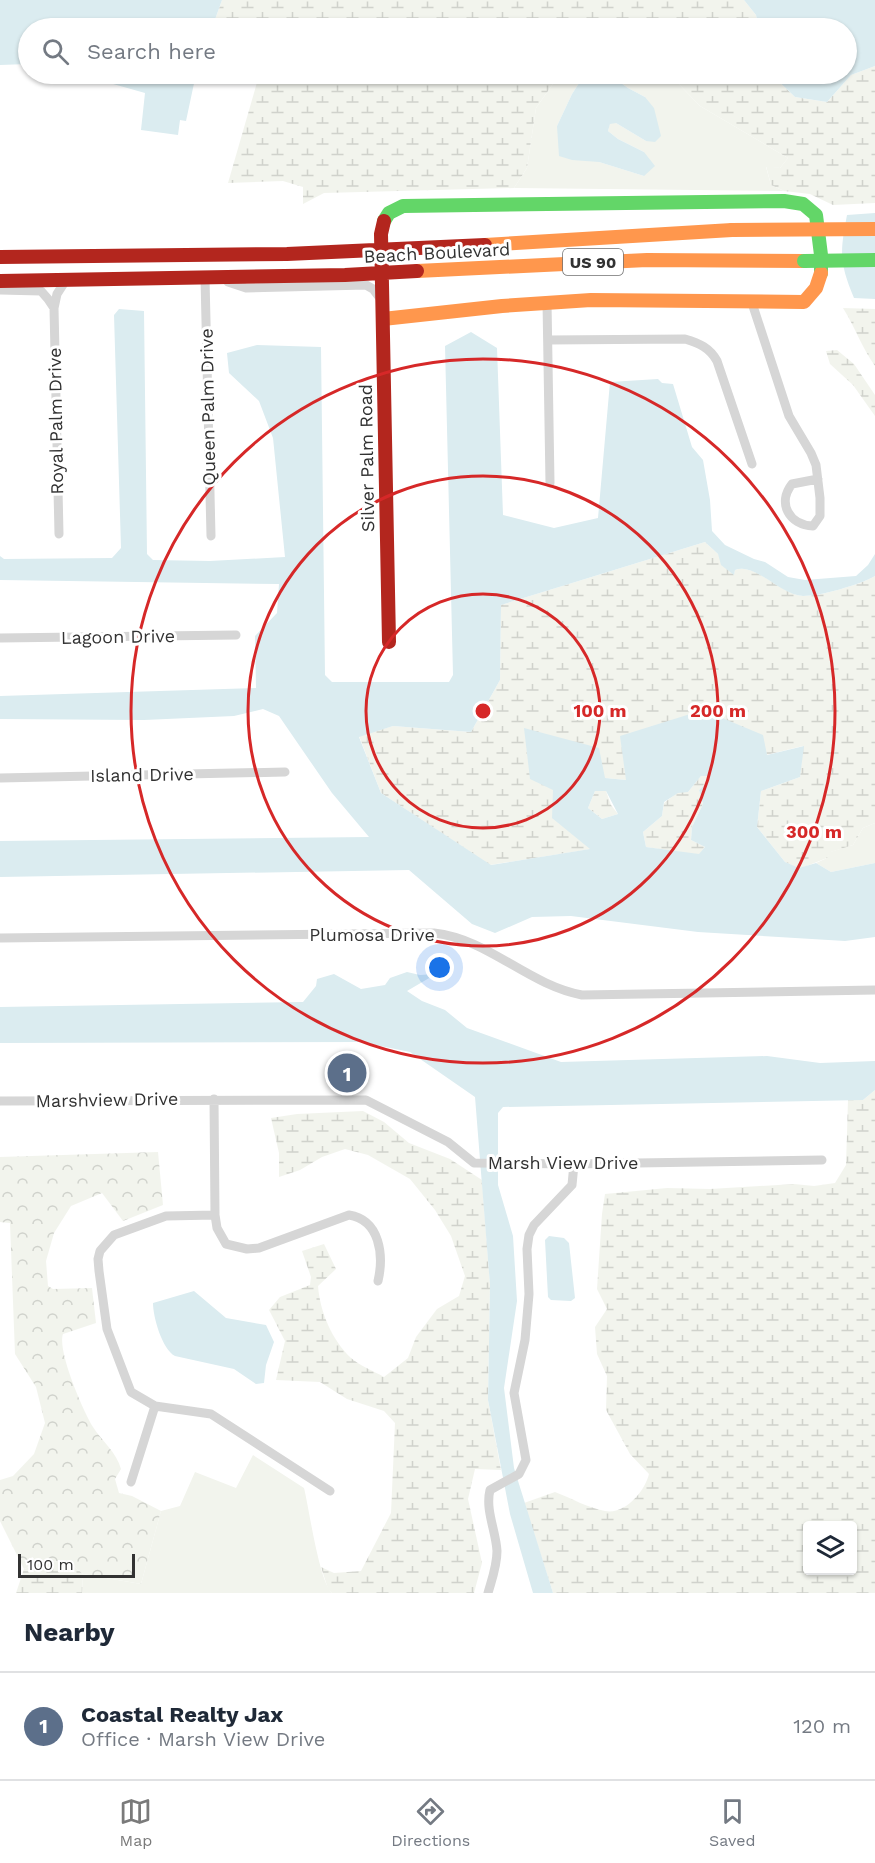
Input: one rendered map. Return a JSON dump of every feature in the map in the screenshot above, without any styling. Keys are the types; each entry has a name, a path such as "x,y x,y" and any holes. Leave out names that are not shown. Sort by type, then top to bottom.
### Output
{"main road":[{"name":"Silver Palm Road","path":"389,642 381,251 383,221 387,213 403,206 784,201 803,204 816,214 821,277 814,291 804,302 752,303"},
{"name":"US 90","path":"0,257 381,251 497,245 612,235 732,230 875,229"},
{"path":"211,278 220,263 318,260 342,252"},
{"path":"73,280 102,271 167,270 182,254"},
{"path":"0,266 19,256"},
{"name":"Beach Boulevard","path":"0,281 382,274 647,260 875,260"},
{"path":"383,319 547,302 620,300 752,303"}],"street":[{"path":"211,278 246,288 366,285 373,289 383,302"},
{"name":"Queen Palm Drive","path":"211,278 211,536"},
{"name":"Royal Palm Drive","path":"58,534 54,308 57,294 73,280"},
{"path":"0,290 41,291 54,308"},
{"path":"547,302 550,483"},
{"path":"752,303 789,416 816,465 818,478 820,516 813,526 805,526 788,513 785,507 785,495 792,484 818,478"},
{"path":"548,340 685,339 698,342 712,353 717,361 752,464"},
{"name":"Lagoon Drive","path":"0,638 236,635"},
{"name":"Island Drive","path":"0,778 285,772"},
{"name":"Plumosa Drive","path":"0,938 434,933 481,946 559,989 582,995 875,990"},
{"path":"214,1099 215,1215 217,1228 226,1244 247,1249 259,1248 349,1215 360,1217 370,1225 380,1247 382,1266 378,1281"},
{"name":"Marshview Drive","path":"0,1101 214,1099"},
{"name":"Marsh View Drive","path":"214,1099 366,1100 448,1142 474,1163 505,1165 822,1160"},
{"path":"488,1593 495,1571 497,1550 488,1496 490,1490 497,1485 519,1474 526,1460 514,1393 525,1340 529,1294 527,1249 529,1235 534,1226 572,1185 574,1164"},
{"path":"215,1215 166,1216 114,1236 100,1251 99,1271 107,1329 131,1392 154,1406 211,1414 330,1491"},
{"path":"131,1482 154,1406"}],"green space":[{"path":"222,0 744,0 757,18 216,18"},
{"path":"875,66 875,203 833,205 810,194 784,191 771,185 766,166 780,168 788,158 700,106 679,84 781,84 795,97 827,102 843,84 857,84 857,73"},
{"path":"257,84 553,84 536,108 527,168 514,188 324,193 303,204 303,187 283,181 228,183"},
{"path":"553,84 578,84 557,126 599,162 644,176 644,152 618,139 608,131 610,123 616,123 646,141 645,97 622,84 679,84 700,106 788,158 780,168 766,167 771,185 784,191 514,188 527,168 536,108"},
{"path":"843,308 875,309 875,366 866,352"},
{"path":"837,350 854,364 875,395 875,416 853,385 830,364 826,351"},
{"path":"705,542 734,574 735,570 751,570 785,590 803,596 840,589 875,576 875,823 863,828 853,845 831,852 827,858 799,869 785,862 757,827 761,791 800,777 803,746 766,755 626,780 605,778 553,789 591,849 490,865 381,793 359,736 393,726 471,732 500,680 501,605"},
{"path":"708,775 708,782 699,790 703,804 692,827 691,840 705,847 699,855 646,847 643,832 662,816 664,803 678,792 688,792 701,776"},
{"path":"595,791 606,791 611,805 618,814 602,819 588,808"},
{"path":"875,823 875,863 831,872 816,863 827,858 830,852 853,845 863,828"},
{"path":"875,1090 875,1593 553,1593 524,1503 555,1492 592,1508 612,1511 627,1506 639,1494 649,1474 630,1454 606,1410 607,1376 597,1354 595,1327 607,1309 597,1289 605,1194 667,1188 710,1189 794,1184 814,1186 835,1183 846,1165 848,1100 863,1100"},
{"path":"363,1111 384,1122 409,1143 450,1159 482,1180 490,1285 488,1400 501,1470 475,1469 468,1499 482,1563 474,1593 332,1593 328,1589 321,1567 334,1573 361,1571 391,1513 395,1423 384,1411 347,1399 320,1382 276,1380 285,1341 269,1310 280,1297 310,1285 311,1277 302,1251 324,1244 336,1269 318,1286 321,1306 328,1325 338,1343 351,1358 384,1377 408,1358 416,1337 437,1309 459,1296 465,1276 451,1236 435,1210 410,1179 368,1155 345,1149 279,1177 279,1153 271,1118 297,1114"},
{"path":"158,1152 163,1205 123,1221 102,1193 71,1206 54,1233 46,1261 48,1286 53,1289 92,1288 96,1323 63,1334 62,1342 67,1366 83,1408 93,1427 119,1463 121,1469 115,1479 119,1493 132,1496 161,1511 141,1584 83,1574 69,1562 45,1561 24,1569 0,1521 0,1480 13,1476 34,1454 45,1423 36,1387 15,1354 10,1223 0,1222 0,1157"},
{"path":"253,1455 304,1488 319,1560 327,1586 332,1593 82,1593 83,1574 141,1584 161,1511 180,1506 195,1472 236,1488"},
{"path":"45,1561 69,1562 83,1574 82,1593 16,1593 24,1569"}],"shaded area":[{"path":"0,0 222,0 216,18 18,18 18,64 0,65"},
{"path":"744,0 875,0 875,66 857,73 857,18 757,18"},
{"path":"113,84 194,84 186,121 180,120 178,135 141,130 145,93"},
{"path":"578,84 622,84 645,97 654,108 661,136 655,142 646,141 616,123 610,124 608,131 618,139 644,152 655,166 644,176 599,162 572,160 559,156 557,126"},
{"path":"781,84 843,84 827,102 795,97"},
{"path":"875,213 875,299 854,298 842,257 847,215"},
{"path":"119,309 144,311 147,554 153,560 210,561 285,557 273,438 259,401 229,373 227,353 257,345 321,347 325,675 332,682 449,682 453,675 445,346 471,332 497,348 503,515 554,528 598,518 610,382 658,379 662,383 673,384 692,447 703,460 710,500 712,531 725,545 765,562 788,577 805,580 856,576 868,565 875,554 875,576 829,592 803,596 785,590 751,571 735,570 734,575 721,565 718,554 705,542 501,605 500,680 471,732 393,726 359,737 381,793 491,865 590,849 552,818 553,790 530,779 524,728 599,748 605,778 626,780 620,736 703,710 763,735 767,755 804,746 800,777 761,791 757,827 785,862 799,868 816,863 831,872 875,863 875,937 845,941 698,932 571,916 532,917 495,933 472,924 409,870 0,877 0,841 369,837 332,793 279,716 263,709 234,716 144,720 0,719 0,696 256,688 255,636 277,613 279,584 0,580 0,556 4,559 112,558 121,548 114,315","holes":["701,776 707,776 708,782 699,790 703,804 692,827 691,840 705,847 699,854 646,847 643,832 662,816 664,802 678,793 688,792","595,791 606,791 618,814 602,819 588,808"]},
{"path":"407,972 420,975 436,974 407,991 422,1001 445,1010 467,1028 561,1062 767,1056 820,1063 875,1061 875,1090 863,1100 503,1107 498,1113 498,1185 513,1236 517,1301 504,1388 514,1468 553,1593 533,1593 510,1514 488,1400 490,1285 475,1097 410,1052 361,1042 0,1043 0,1007 303,1002 316,986 317,979 334,974 361,989 385,985 390,978"},
{"path":"549,1236 564,1238 569,1243 575,1298 571,1301 551,1300 548,1297 545,1240"},
{"path":"194,1291 226,1318 266,1325 274,1342 266,1365 264,1383 256,1384 234,1369 175,1356 166,1347 157,1324 153,1303"}],"traffic: fast":[{"path":"384,221 389,213 403,206 784,201 803,204 816,215 821,273"},
{"path":"804,261 875,260"}],"traffic: slow":[{"path":"732,230 875,229"},
{"path":"485,245 732,230"},
{"path":"417,271 647,260 804,261"},
{"path":"383,319 502,306 591,300 804,302 816,288 821,273"}],"traffic: jam":[{"path":"384,221 381,234 389,642"},
{"path":"0,257 287,254 485,245"},
{"path":"0,281 345,275 417,271"}],"place":[{"name":"Coastal Realty Jax","path":"347,1073"}]}
